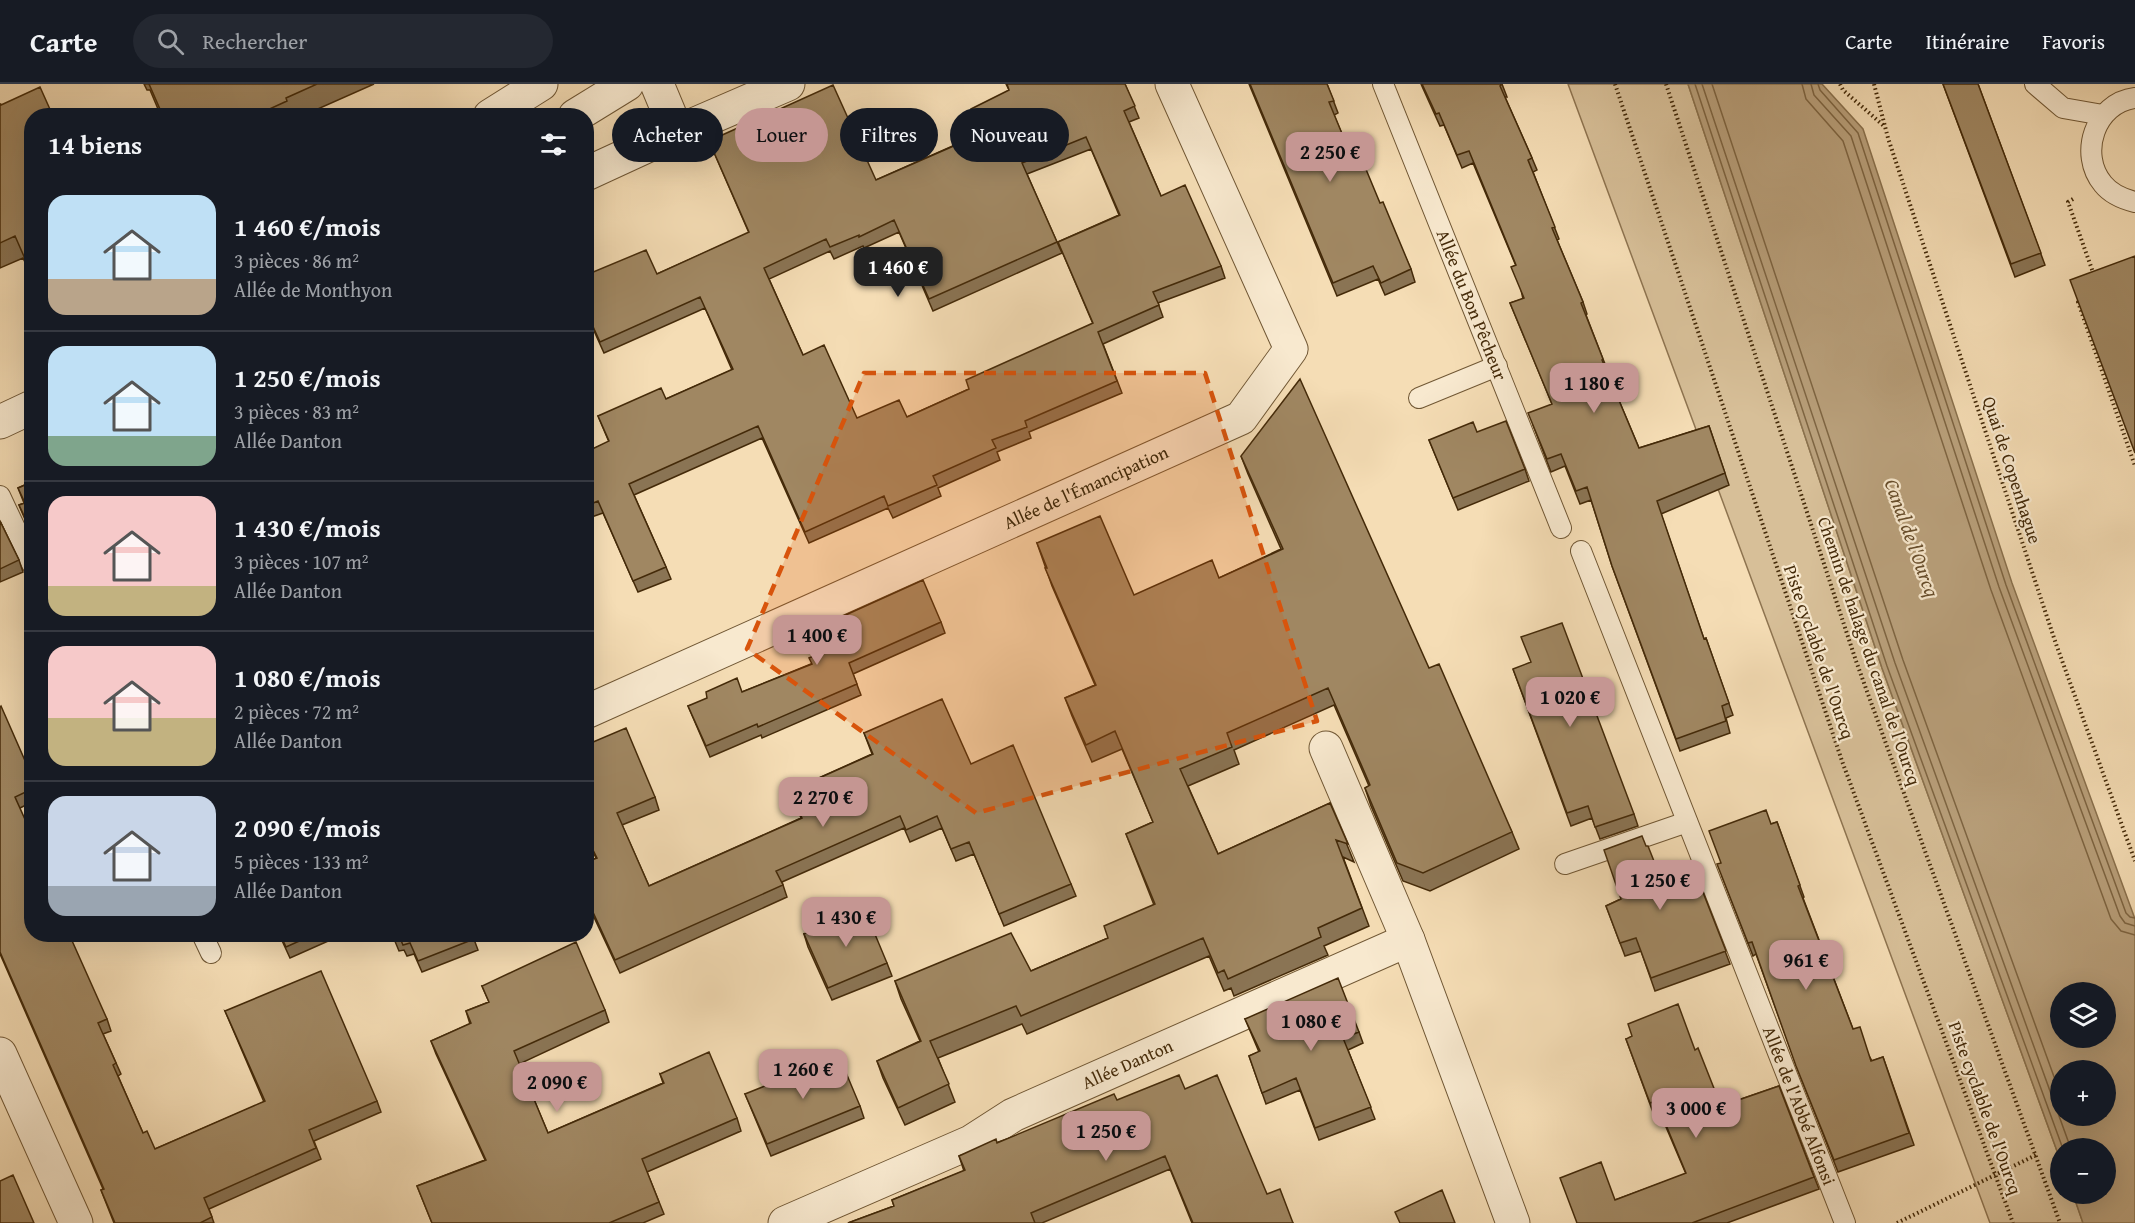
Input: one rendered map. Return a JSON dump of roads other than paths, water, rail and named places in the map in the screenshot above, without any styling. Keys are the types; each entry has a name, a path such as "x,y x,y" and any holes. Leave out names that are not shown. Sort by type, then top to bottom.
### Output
{"street":[{"path":"503,108 541,84"},
{"path":"588,108 627,84"},
{"path":"657,84 667,108"},
{"path":"723,112 788,84"},
{"name":"Allée de l'Émancipation","path":"594,707 1241,418 1291,349 1172,84"},
{"path":"594,170 612,162"},
{"path":"0,422 24,411"},
{"path":"1326,748 1407,940 1513,1223"},
{"name":"Allée Danton","path":"785,1223 971,1142 1013,1115 1407,940"},
{"path":"0,1054 76,1223"}],"lane":[{"name":"Allée du Bon Pêcheur","path":"1383,84 1561,528"},
{"path":"2036,84 2063,108 2103,115"},
{"path":"2135,98 2114,105 2103,115 2094,131 2091,149 2093,167 2103,184 2117,196 2135,202"},
{"path":"1419,398 1497,366"},
{"path":"0,496 24,547"},
{"name":"Allée de l'Abbé Alfonsi","path":"1581,551 1845,1223"},
{"path":"1565,864 1687,822"},
{"path":"206,942 211,953"}],"water":[{"name":"Canal de l'Ourcq","path":"1688,84 1822,84 1863,129 2012,583 2135,919 2135,1223 2083,1223 2076,1204 2116,1204 2116,1138 2052,1138 1882,668"}]}
